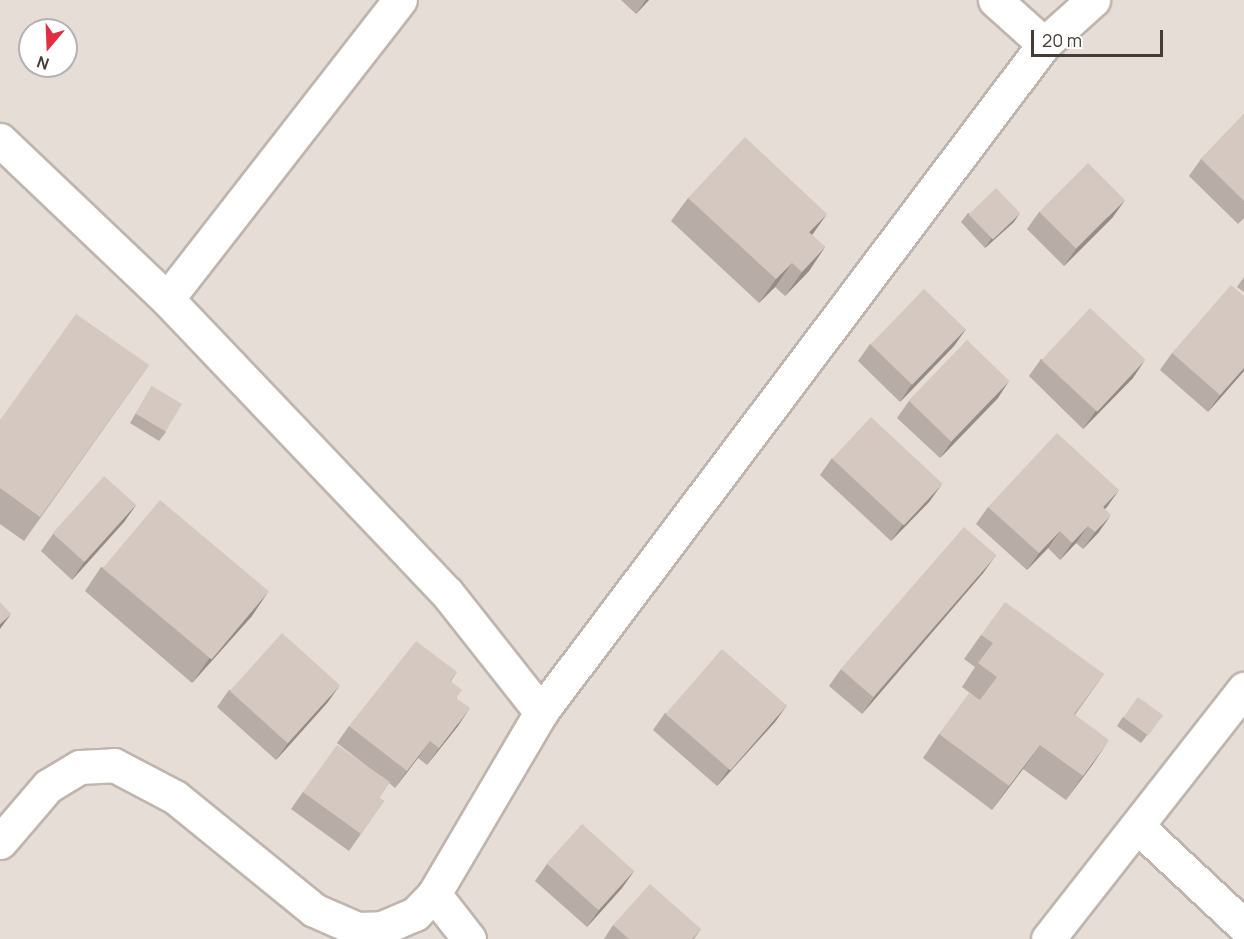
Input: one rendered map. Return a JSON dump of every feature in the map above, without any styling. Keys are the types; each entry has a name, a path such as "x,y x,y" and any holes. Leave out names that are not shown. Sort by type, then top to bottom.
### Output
{"street":[{"path":"167,299 400,0"},
{"path":"995,0 1044,44"},
{"path":"0,842 48,786 80,767 114,765 175,797 314,910 357,929 382,928 415,914 434,894 541,712 1044,44 1093,0"},
{"path":"0,140 167,299 447,593 541,712"},
{"path":"1048,939 1244,689"},
{"path":"1137,826 1244,926"},
{"path":"434,894 469,939"}],"shaded area":[{"path":"0,0 1244,0 1244,939 0,939"}],"building":[{"path":"1244,114 1244,201 1201,159"},
{"path":"745,137 827,214 809,232 825,247 802,272 792,263 776,279 688,198"},
{"path":"1088,163 1125,200 1076,249 1039,212"},
{"path":"996,188 1020,213 993,240 969,214"},
{"path":"1231,285 1244,296 1244,368 1220,395 1172,353"},
{"path":"924,289 966,329 912,385 871,344"},
{"path":"1090,308 1146,360 1097,412 1042,360"},
{"path":"76,314 149,365 40,517 0,488 0,420"},
{"path":"967,340 1009,381 951,441 909,400"},
{"path":"152,386 182,404 166,431 136,413"},
{"path":"871,417 943,484 904,526 832,459"},
{"path":"1057,433 1119,490 1103,507 1111,515 1095,532 1088,526 1072,543 1060,531 1039,553 988,507"},
{"path":"104,476 136,505 84,562 52,533"},
{"path":"160,500 269,591 212,659 103,568"},
{"path":"964,527 996,555 873,697 841,669"},
{"path":"0,602 11,614 0,624"},
{"path":"1005,602 1104,674 1074,714 1109,740 1083,776 1040,745 1009,786 939,734 969,693 980,700 997,677 978,663 993,643 981,635"},
{"path":"282,633 340,685 288,743 230,691"},
{"path":"416,641 457,672 450,681 462,690 456,698 470,708 439,748 430,741 407,771 349,726"},
{"path":"722,649 787,705 730,770 666,714"},
{"path":"1138,697 1163,715 1148,735 1123,717"},
{"path":"337,745 390,782 379,798 384,801 361,834 303,792"},
{"path":"582,824 634,871 599,910 547,863"},
{"path":"650,884 701,929 692,939 629,939 613,925"}]}
